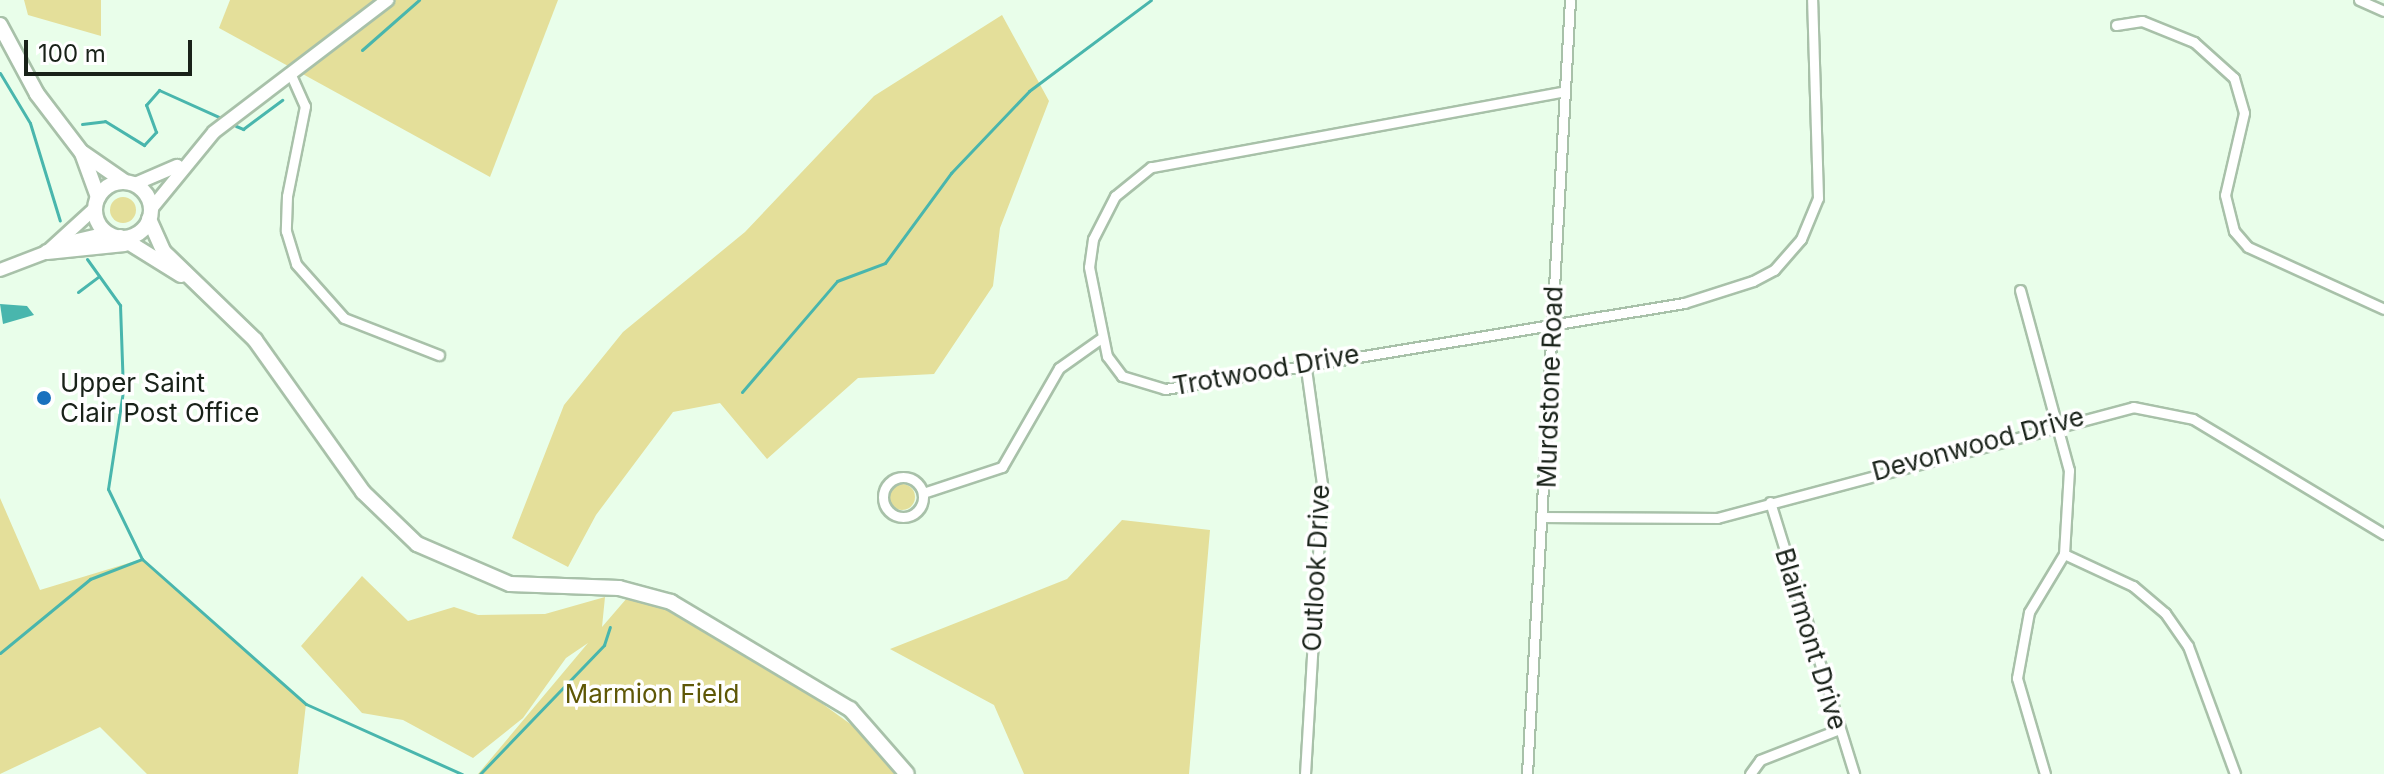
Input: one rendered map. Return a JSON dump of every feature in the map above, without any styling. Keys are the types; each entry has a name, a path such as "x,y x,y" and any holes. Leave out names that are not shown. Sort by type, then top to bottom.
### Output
{"main road":[{"path":"0,25 37,94 82,153 97,202 118,238 196,282"},
{"path":"82,153 130,183 150,214 164,252 255,340 363,492 417,544 496,580 619,588 671,602 850,709 907,774"},
{"path":"97,202 130,183"},
{"path":"52,249 138,233 150,214"}],"street":[{"path":"130,183 183,162 387,0"},
{"name":"Murdstone Road","path":"1527,774 1554,321 1561,92 1570,0"},
{"name":"Trotwood Drive","path":"1561,92 1151,167 1115,196 1093,239 1089,267 1100,339 1122,376 1165,389 1305,362 1735,290 1774,270 1801,239 1818,198 1822,155 1812,0"},
{"path":"2359,0 2384,11"},
{"path":"2116,25 2142,21 2194,42 2234,78 2244,113 2225,195 2234,231 2248,247 2384,309"},
{"path":"291,75 305,106 287,196 286,231 296,264 344,318 439,355"},
{"path":"150,214 183,162"},
{"path":"52,249 97,202"},
{"path":"0,270 52,249 118,238"},
{"path":"2020,290 2059,421 2069,470 2064,554 2029,612 2018,666 2024,715 2045,774"},
{"path":"923,493 916,482 898,478 884,490 884,503 898,516 911,515 923,493 1002,467 1059,368 1100,339"},
{"name":"Outlook Drive","path":"1305,362 1322,484 1305,774"},
{"name":"Devonwood Drive","path":"1544,517 1680,522 1770,502 2059,421 2133,407 2193,419 2384,534"},
{"name":"Blairmont Drive","path":"1770,502 1837,730 1854,774"},
{"path":"2064,554 2133,586 2165,613 2188,646 2235,774"},
{"path":"1750,774 1760,760 1837,730"}],"green space":[{"path":"24,0 101,0 101,36 28,15"},
{"path":"230,0 558,0 490,177 219,28"},
{"path":"1002,15 1049,101 1000,228 993,286 934,374 858,378 767,459 720,403 673,412 596,515 568,567 512,538 564,405 623,332 745,232 874,96"},
{"path":"123,197 132,201 136,210 132,219 123,223 114,219 110,210 114,201"},
{"path":"902,484 911,488 915,497 911,506 902,510 893,506 889,497 893,488"},
{"path":"0,498 40,590 142,559 306,704 298,774 147,774 100,727 0,774"},
{"path":"1122,520 1210,530 1189,774 1024,774 994,705 890,649 1067,579"},
{"name":"Marmion Field","path":"362,576 408,621 454,607 478,615 545,614 605,597 602,627 627,598 663,608 813,697 878,744 896,774 478,774 588,643 566,658 523,718 473,758 403,720 362,713 301,646"}],"water":[{"path":"0,304 27,306 34,315 3,324"}],"waterway":[{"path":"362,50 419,0"},
{"path":"742,392 837,281 885,263 951,173 1029,91 1151,0"},
{"path":"0,73 30,123 60,221"},
{"path":"82,124 105,121 144,145 156,132 146,105 159,90 219,117"},
{"path":"236,126 243,129 282,100"},
{"path":"87,259 120,305 123,391 108,489 142,559 306,704 462,774"},
{"path":"78,292 99,276"},
{"path":"0,653 90,579 142,559"},
{"path":"480,774 604,645 610,627"}],"place":[{"name":"Upper Saint Clair Post Office","path":"44,398"}]}
